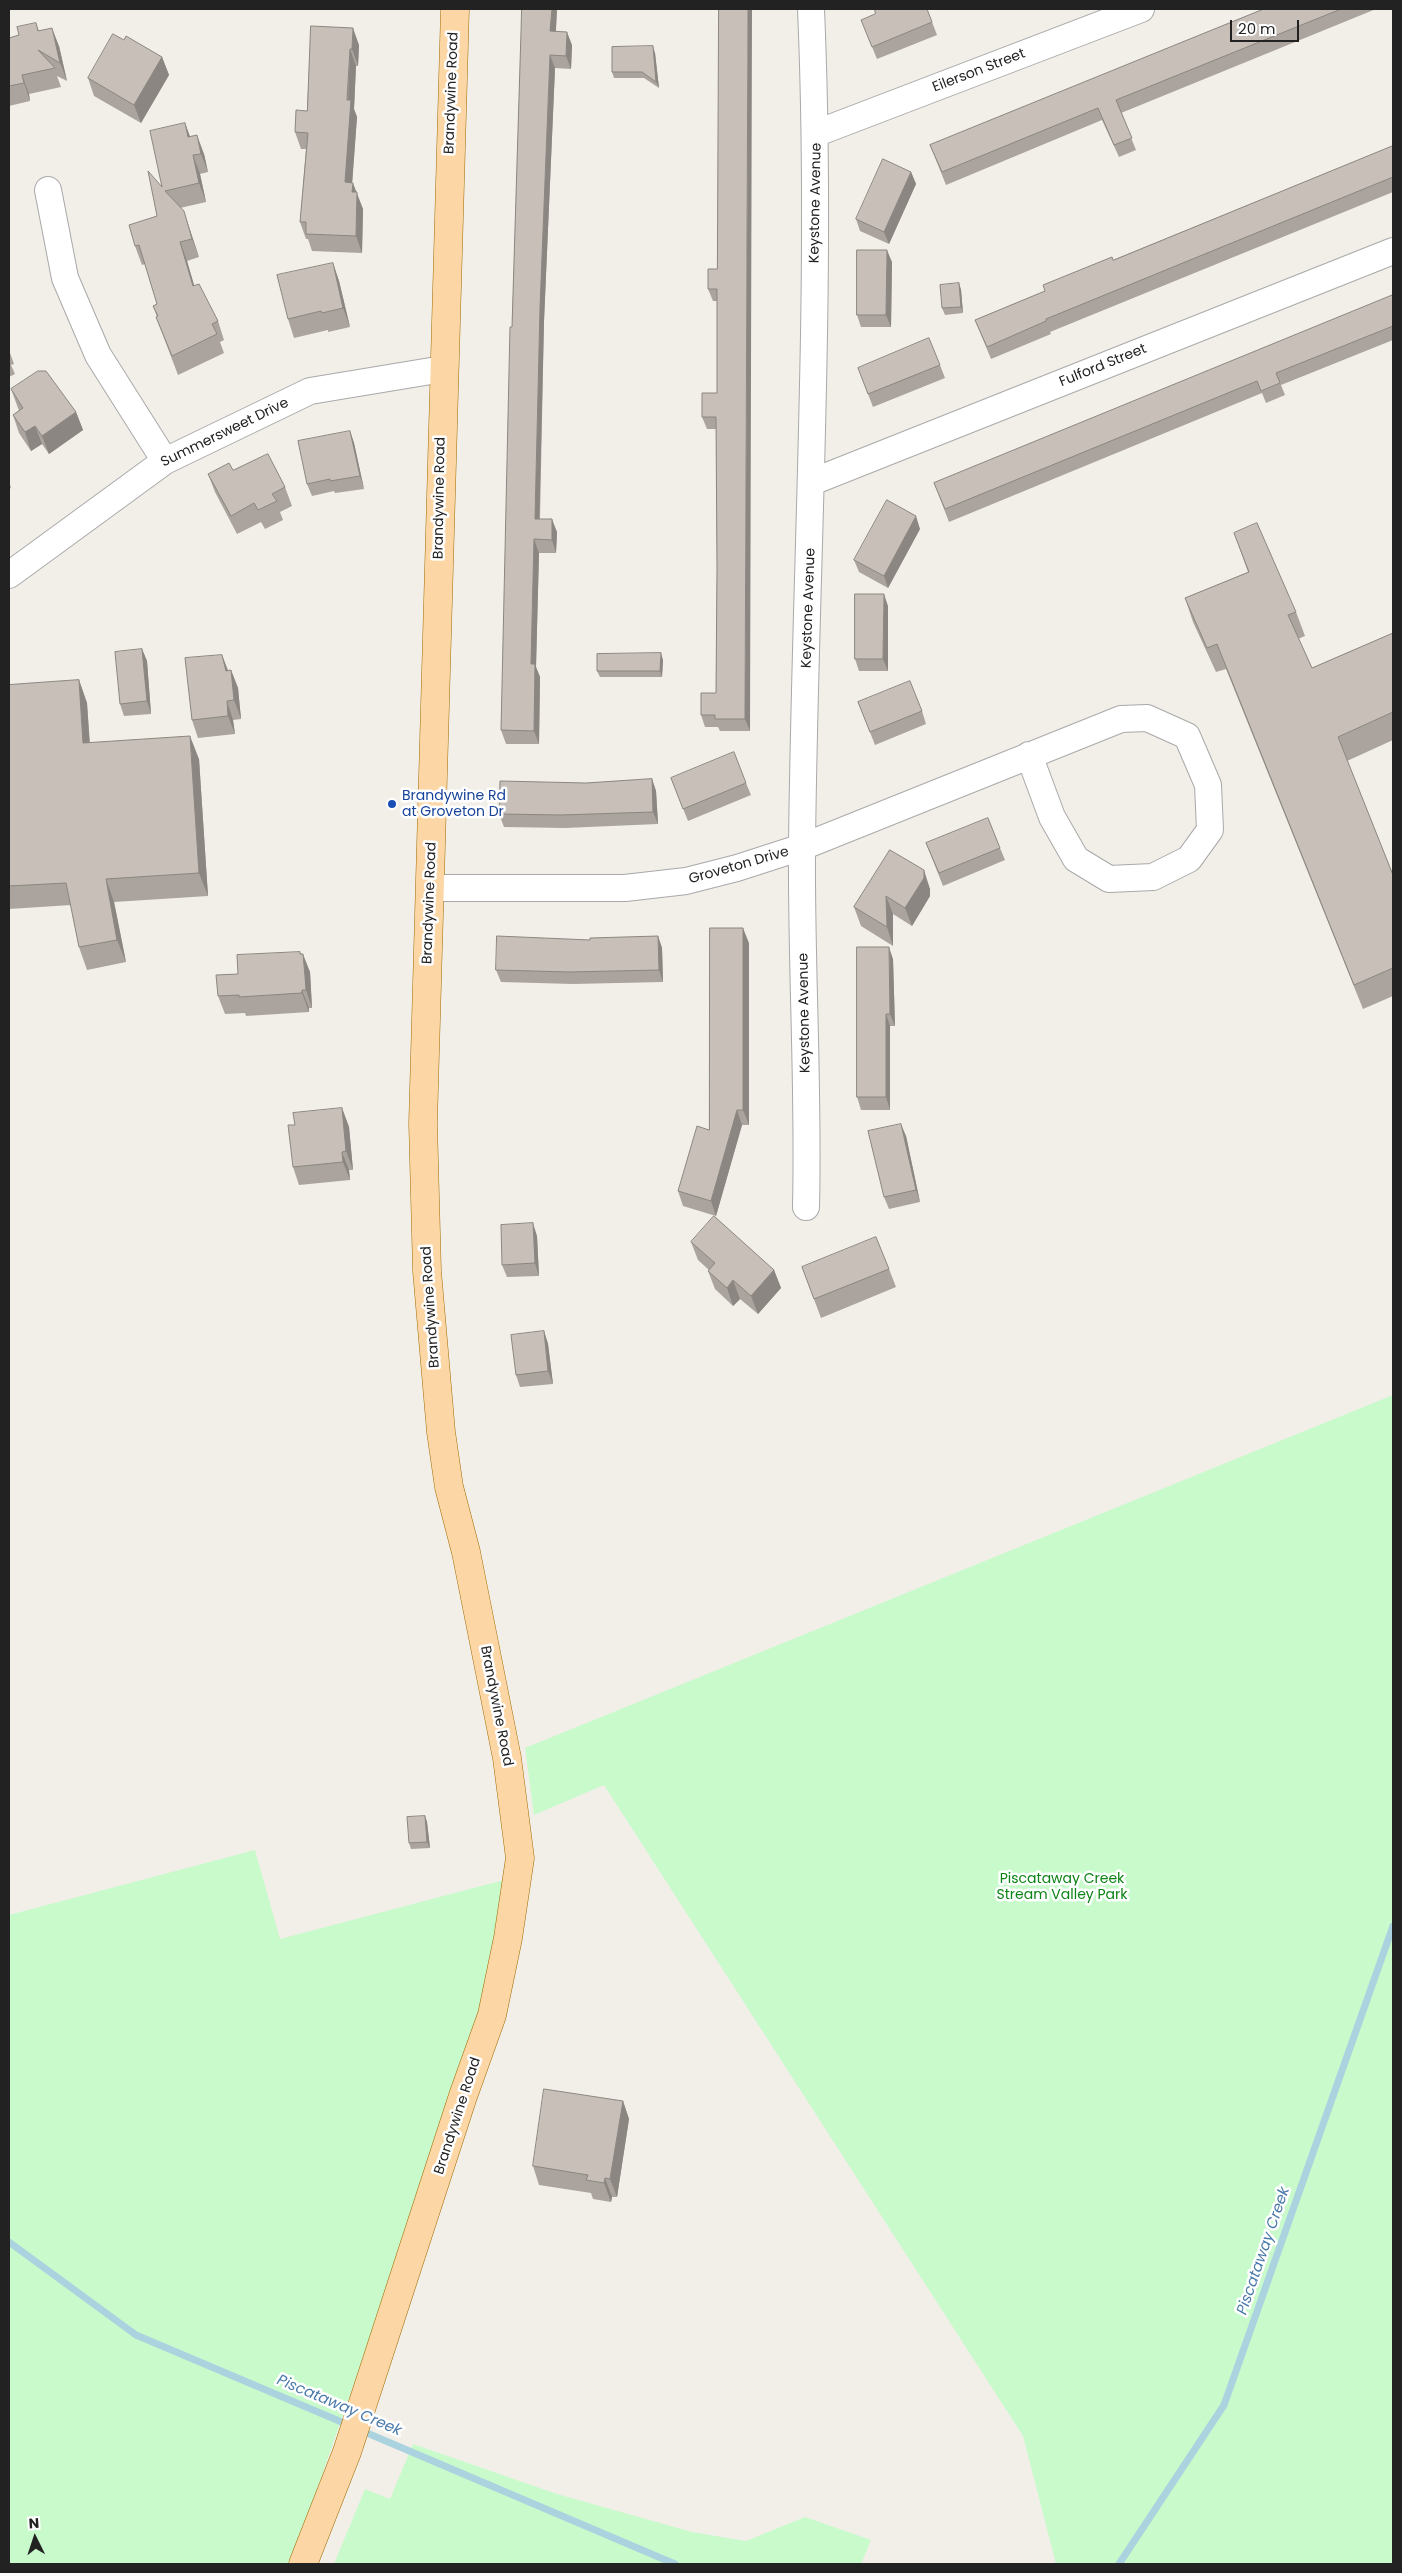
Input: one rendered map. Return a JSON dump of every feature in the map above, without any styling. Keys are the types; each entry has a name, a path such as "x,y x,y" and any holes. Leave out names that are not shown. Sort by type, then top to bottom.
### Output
{"main road":[{"name":"Brandywine Road","path":"303,2564 347,2452 463,2096 492,2015 508,1938 520,1858 507,1758 466,1552 449,1487 439,1413 427,1271 423,1122 443,369 455,9"}],"street":[{"name":"Keystone Avenue","path":"806,1208 807,1155 802,847 812,482 817,133 811,9"},
{"name":"Eilerson Street","path":"817,133 1141,9"},
{"path":"48,190 65,278 98,355 164,461"},
{"name":"Fulford Street","path":"812,482 1393,251"},
{"name":"Summersweet Drive","path":"9,575 164,461 310,391 443,369"},
{"name":"Groveton Drive","path":"430,888 625,888 686,881 737,868 802,847 1029,755 1121,719 1147,718 1187,736 1208,785 1210,830 1189,860 1153,877 1109,879 1076,859 1052,817 1029,755"}],"green space":[{"name":"Piscataway Creek Stream Valley Park","path":"1393,1395 1393,2564 1056,2564 1023,2436 604,1785 534,1815 525,1748"},
{"path":"255,1850 280,1939 504,1880 495,1964 400,2251 291,2564 9,2564 9,1915"},
{"path":"413,2444 557,2494 692,2532 746,2541 805,2517 871,2540 861,2564 334,2564 365,2489 390,2499"}],"building":[{"path":"522,9 552,9 550,31 567,32 566,56 550,55 540,308 535,519 552,519 552,540 534,539 531,664 535,664 534,731 501,730 510,327 512,327"},
{"path":"719,9 748,9 745,719 715,719 715,715 701,715 701,693 716,693 716,417 702,417 702,393 717,393 717,289 708,289 708,269 717,269"},
{"path":"875,9 927,9 932,22 872,47 861,20 875,14"},
{"path":"1264,9 1341,9 1116,100 1132,138 1114,145 1098,108 942,172 930,145"},
{"path":"36,23 38,31 52,28 60,63 38,50 55,68 22,75 24,83 9,86 9,38 19,35 17,27"},
{"path":"311,26 353,28 347,100 351,100 345,182 353,183 352,192 357,192 356,236 306,234 306,222 300,222 308,133 295,132 296,110 307,111"},
{"path":"113,34 124,40 126,36 162,57 134,105 88,78"},
{"path":"653,46 656,82 642,72 612,72 612,47"},
{"path":"185,123 188,137 197,135 201,154 193,155 199,183 165,191 184,211 192,239 180,242 193,286 199,284 218,321 212,324 217,334 172,356 156,317 158,316 153,306 157,304 139,245 135,246 129,225 157,216 148,171 162,187 150,131"},
{"path":"1393,146 1393,177 1046,319 1046,321 987,347 975,320 1045,291 1043,285 1112,257 1113,260"},
{"path":"883,159 911,172 884,232 856,219"},
{"path":"857,250 887,250 886,315 857,315"},
{"path":"333,263 343,308 288,319 277,275"},
{"path":"959,283 961,307 942,308 940,285"},
{"path":"1393,295 1393,326 1276,373 1280,383 1261,391 1257,381 945,509 934,483"},
{"path":"929,338 940,365 868,394 858,368"},
{"path":"38,371 46,371 76,412 42,436 35,426 25,432 13,415 23,408 11,389"},
{"path":"350,431 360,476 330,481 330,479 307,484 298,441"},
{"path":"268,454 285,487 272,494 277,501 258,510 254,503 231,516 208,474 229,463 233,470"},
{"path":"887,500 916,516 884,576 854,560"},
{"path":"1257,523 1296,612 1288,615 1312,668 1393,633 1393,712 1338,737 1393,875 1393,968 1354,985 1217,644 1207,648 1185,598 1249,572 1234,533"},
{"path":"855,594 884,594 883,659 855,659"},
{"path":"142,649 147,701 120,704 115,652"},
{"path":"661,653 660,671 597,671 597,654"},
{"path":"222,655 226,671 231,670 234,700 227,701 228,716 192,720 185,658"},
{"path":"79,680 83,743 190,736 199,873 106,879 117,940 79,947 66,883 9,886 9,685"},
{"path":"910,681 922,711 870,732 858,702"},
{"path":"734,752 746,783 683,809 671,778"},
{"path":"652,779 653,812 561,815 499,814 500,781 586,783"},
{"path":"988,818 1000,848 939,873 926,843"},
{"path":"890,850 924,870 924,878 905,908 886,896 887,927 854,907"},
{"path":"710,928 743,928 743,1110 737,1110 711,1201 678,1191 697,1126 709,1130"},
{"path":"497,936 590,940 590,938 658,936 659,970 569,972 496,970"},
{"path":"857,947 889,947 890,1014 886,1014 886,1097 857,1097"},
{"path":"300,952 300,954 303,954 306,990 302,990 302,993 239,997 239,995 218,996 216,975 238,974 237,955"},
{"path":"342,1108 346,1151 342,1152 343,1162 293,1167 288,1125 295,1125 293,1113"},
{"path":"901,1124 916,1190 884,1197 868,1131"},
{"path":"714,1216 774,1270 751,1296 733,1280 727,1288 708,1271 715,1263 691,1242"},
{"path":"533,1223 535,1263 502,1265 501,1225"},
{"path":"876,1237 889,1269 814,1299 802,1267"},
{"path":"544,1331 548,1371 516,1375 511,1335"},
{"path":"425,1816 427,1842 409,1843 407,1817"},
{"path":"544,2089 623,2101 610,2179 605,2178 604,2183 586,2180 588,2175 533,2166"}],"waterway":[{"name":"Piscataway Creek","path":"1119,2564 1224,2405 1393,1926"},
{"name":"Piscataway Creek","path":"9,2242 136,2335 351,2426"},
{"name":"Piscataway Creek","path":"360,2430 675,2564"}],"place":[{"name":"Brandywine Rd at Groveton Dr","path":"392,804"}]}
